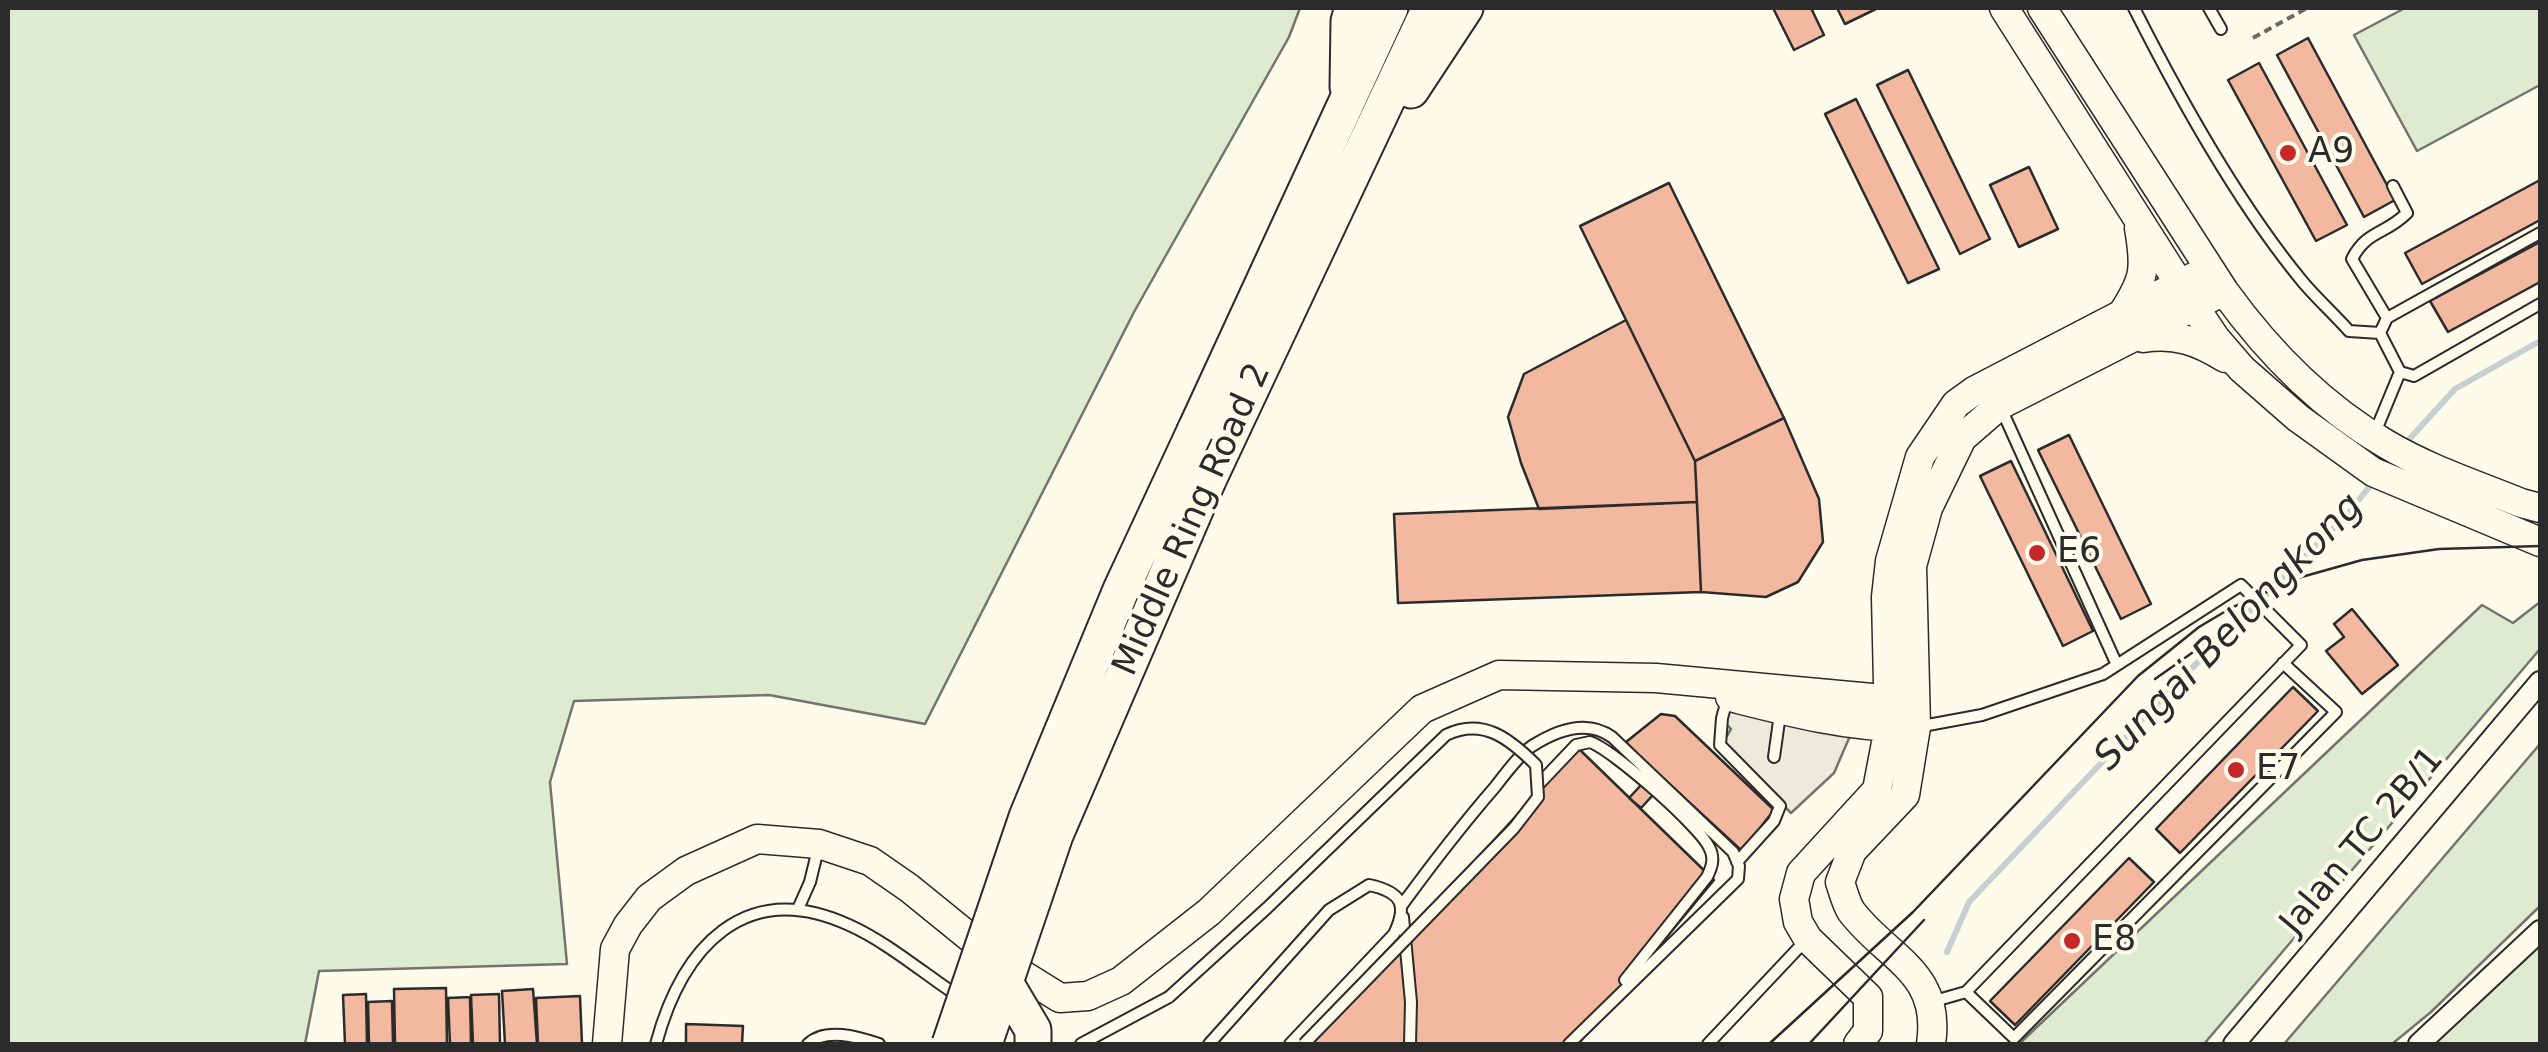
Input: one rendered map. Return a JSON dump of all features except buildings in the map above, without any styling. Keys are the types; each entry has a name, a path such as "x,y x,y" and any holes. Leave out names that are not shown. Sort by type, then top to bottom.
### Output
{"highway":[{"path":"1348,98 1349,21 1354,8"},
{"name":"Middle Ring Road 2","path":"950,1044 1040,784 1122,590 1390,8"},
{"name":"Middle Ring Road 2","path":"1017,1040 1004,981 1055,835 1208,480 1430,8"},
{"path":"1342,196 1465,8"},
{"path":"1004,981 1032,1030 1017,1040"}],"street":[{"path":"2004,8 2188,296 2242,369"},
{"path":"2042,8 2217,280 2254,333 2290,371 2391,446 2540,508"},
{"path":"2125,330 2143,282 2138,216"},
{"path":"1965,415 2000,405 2217,280"},
{"path":"1858,1044 1868,1031 1868,997 1808,939 1798,922 1794,899 1801,873 1877,790 1902,714 1912,566 1928,508 1962,438 1974,391 2125,330 2187,339 2242,369 2298,418 2384,478 2540,542"},
{"path":"607,1044 615,949 649,898 686,870 757,839 819,844 870,861 994,957 1060,998 1088,996 1121,982 1209,912 1422,709 1500,675 1656,678 1902,714"},
{"name":"Jalan TC 2B/1","path":"2234,1044 2540,682"},
{"path":"1902,714 1912,767 1905,795 1852,851 1840,882 1850,910 1915,972 1931,1002 1932,1044"},
{"path":"2419,1044 2540,931"}],"lane":[{"path":"2134,8 2168,76 2258,220 2303,282 2350,331 2380,333"},
{"path":"2208,8 2221,29"},
{"path":"2387,318 2352,259 2362,240 2393,226 2407,213 2392,186"},
{"path":"2380,333 2387,318 2540,233"},
{"path":"2400,372 2414,376 2540,304"},
{"path":"2380,333 2400,372 2391,446"},
{"path":"2000,405 2117,665"},
{"path":"1902,714 1982,715 2103,674 2241,585 2300,644 1966,992 1931,1002"},
{"path":"1966,992 2014,1038 2336,712 2283,663"},
{"path":"1730,690 1719,742 1780,806 1774,822 1738,862"},
{"path":"1774,757 1782,699"},
{"path":"1290,1044 1394,934 1403,910 1451,837 1529,748 1548,738 1593,726 1612,738 1732,852 1738,862 1738,879 1569,1044"},
{"path":"1081,1044 1169,996 1267,908 1446,735 1461,728 1500,733 1536,765 1538,797 1514,828 1304,1044"},
{"path":"1539,784 1576,745 1590,742 1623,762 1709,844 1712,866 1700,887 1606,1005"},
{"path":"798,908 810,882 819,844"},
{"path":"1209,1044 1329,910 1370,885 1393,894 1403,910 1411,1002 1410,1044"},
{"path":"656,1044 668,1004 701,950 732,921 766,910 798,908 852,926 1017,1040"},
{"path":"1708,1044 1808,939"},
{"path":"808,1044 814,1038 879,1044"}],"path":[{"path":"2253,38 2307,8"}],"green space":[{"path":"8,8 1300,8 1289,37 1134,312 925,724 769,695 574,701 550,782 567,964 319,971 305,1044 8,1044"},
{"path":"2405,8 2540,8 2540,85 2417,151 2354,35"},
{"path":"2540,602 2540,649 2204,1044 2019,1044 2482,605 2513,623"},
{"path":"2540,744 2540,906 2431,1012 2392,1044 2284,1044"},
{"path":"2540,938 2540,1044 2426,1044"}],"shaded area":[{"path":"1726,707 1850,736 1834,773 1791,813 1722,744 1731,729 1723,721"}],"waterway":[{"name":"Sungai Belongkong","path":"2404,445 2455,389 2540,341"},
{"name":"Sungai Belongkong","path":"1947,952 1969,902 2182,678 2346,516 2374,481"}],"tram line":[{"path":"1769,1044 1913,912 2138,676 2199,627 2298,578 2362,560 2439,549 2540,546"},
{"path":"2155,679 2233,624"},
{"path":"1809,1044 1924,920"}],"place":[{"name":"A9","path":"2288,153"},
{"name":"E6","path":"2037,553"},
{"name":"E7","path":"2236,770"},
{"name":"E8","path":"2072,941"}]}
